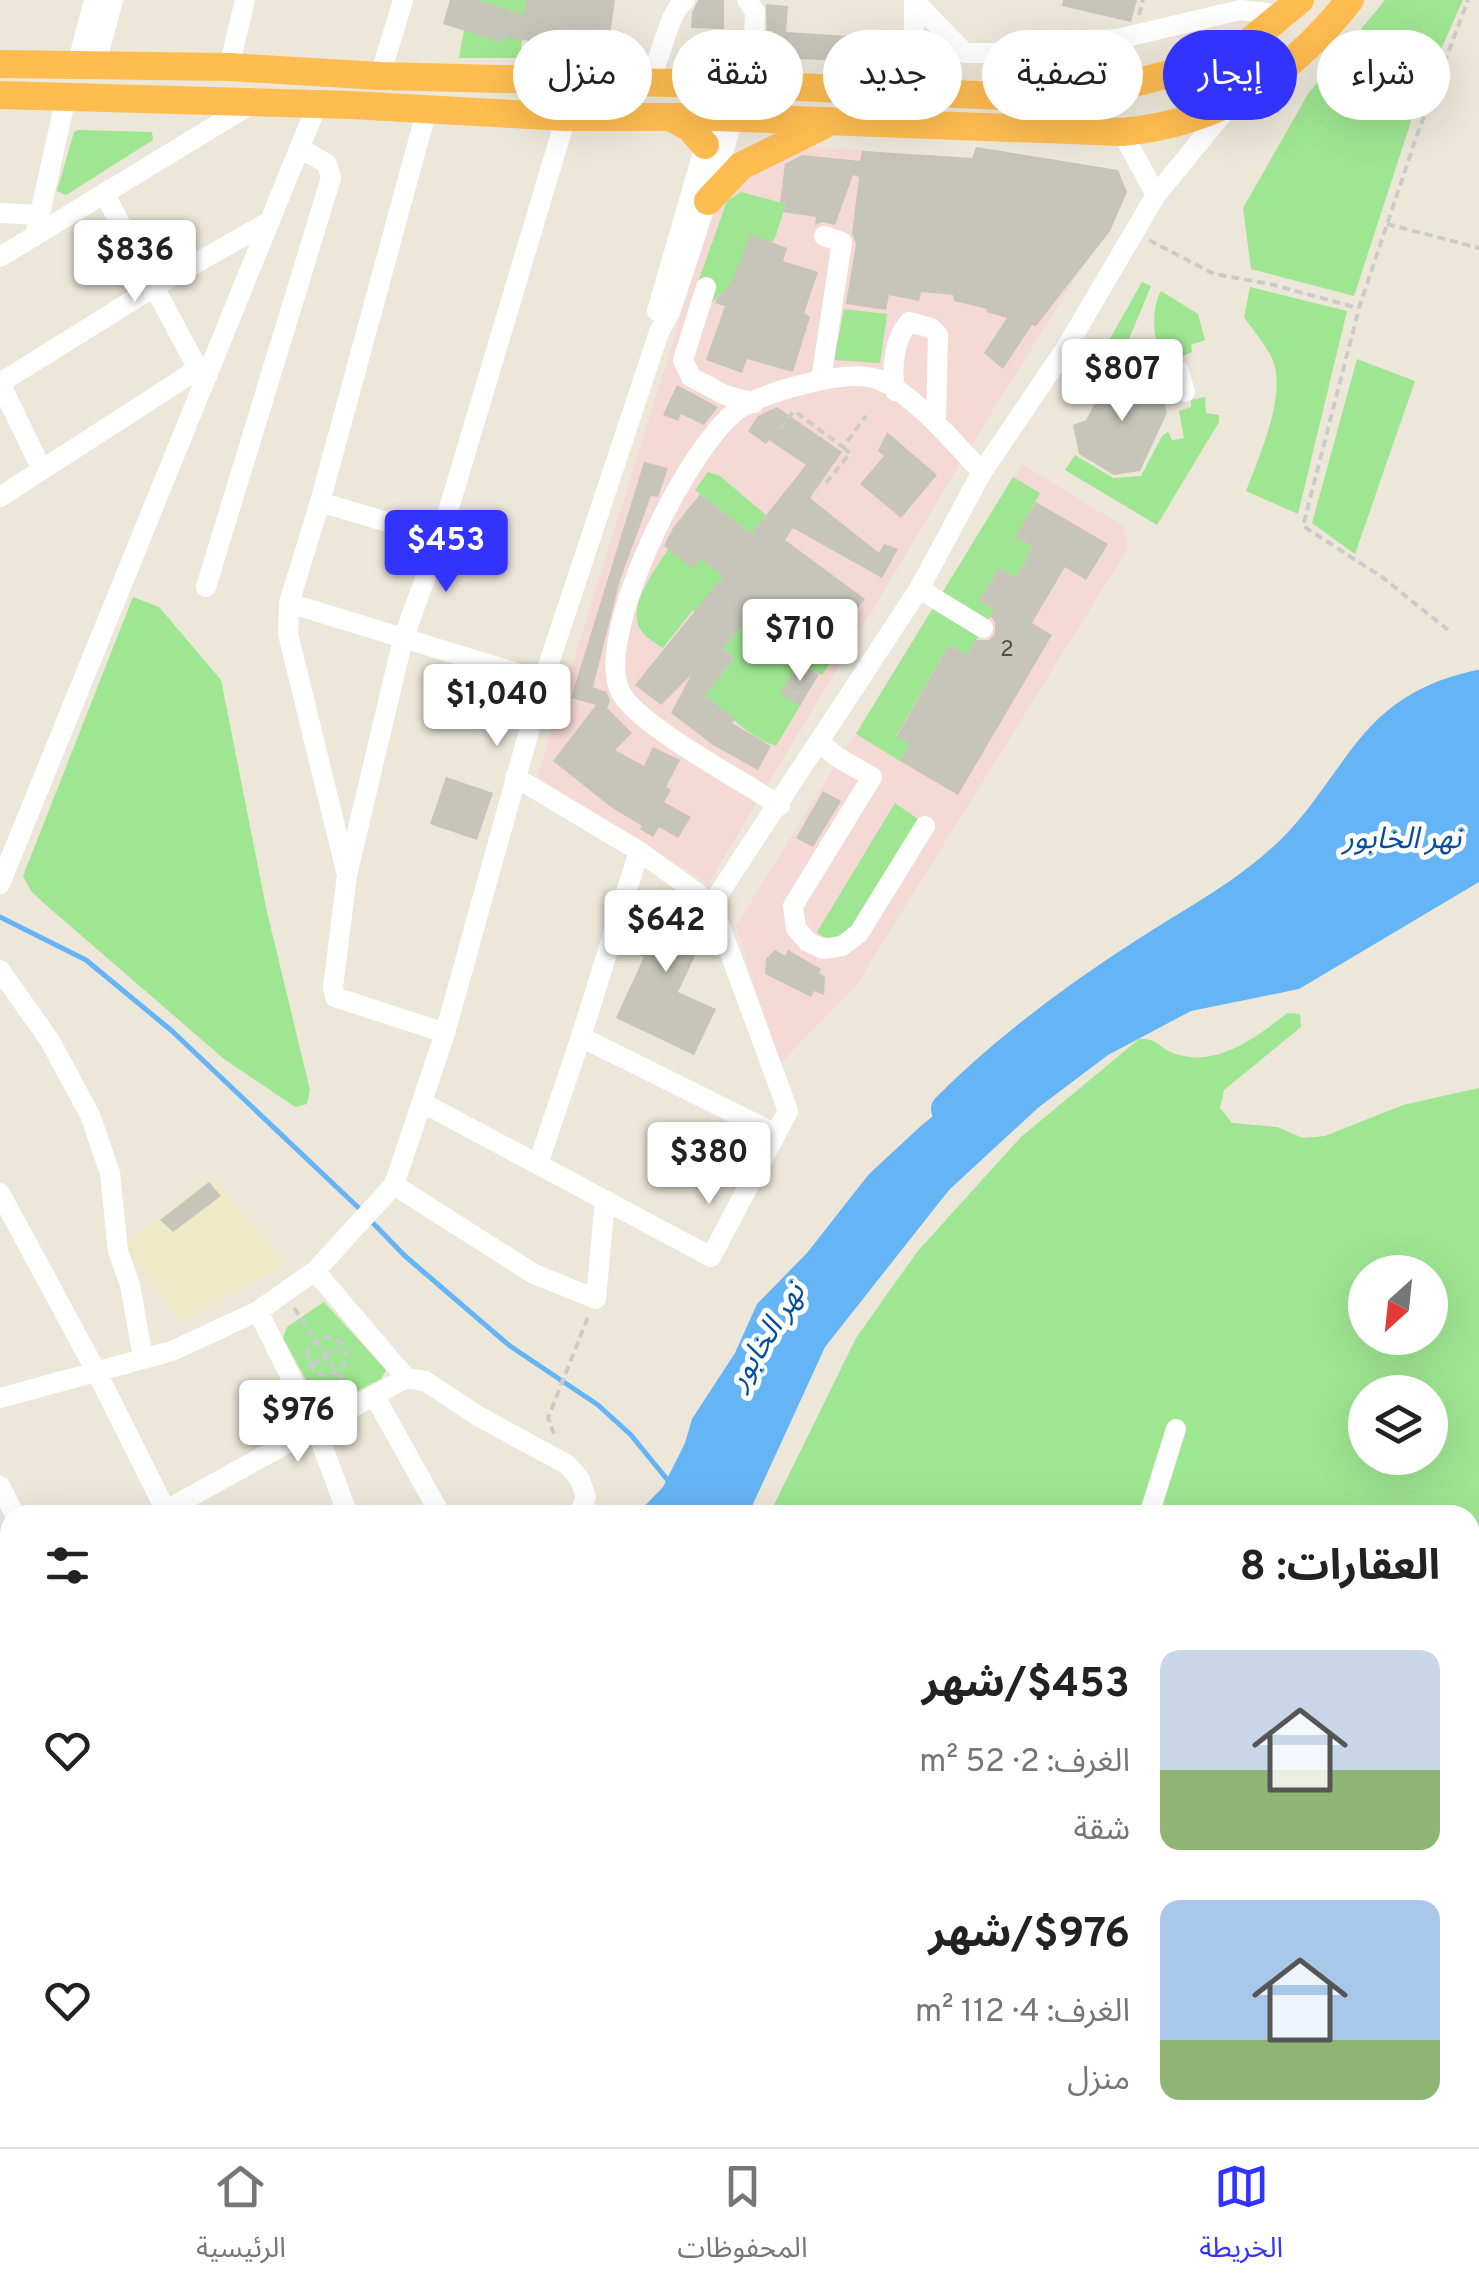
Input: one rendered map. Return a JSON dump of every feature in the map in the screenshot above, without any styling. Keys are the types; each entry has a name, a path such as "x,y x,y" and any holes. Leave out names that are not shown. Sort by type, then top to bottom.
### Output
{"highway":[{"path":"1297,57 1350,0"},
{"path":"962,95 1022,98 1111,89 1204,65 1244,45 1290,9"},
{"path":"0,64 229,66 380,76 513,79"},
{"path":"0,95 513,114"},
{"path":"652,116 670,116 690,128 705,146"},
{"path":"803,119 1122,132 1195,120"},
{"path":"708,201 741,166 806,131 836,122"}],"street":[{"path":"86,64 94,0"},
{"path":"86,64 112,0"},
{"path":"229,66 245,0"},
{"path":"380,76 402,0"},
{"path":"747,0 755,12 754,30"},
{"path":"914,0 964,53 1118,39 1240,10 1268,13 1290,9"},
{"path":"914,0 914,30"},
{"path":"652,74 681,2"},
{"path":"37,225 66,96"},
{"path":"0,257 37,225 104,193 251,104"},
{"path":"2,879 203,372 318,106"},
{"path":"348,876 288,634 289,603 426,109"},
{"path":"445,1033 335,997 348,876 403,639 440,538 565,120"},
{"path":"659,332 658,308 705,146 719,120"},
{"path":"0,1398 172,1350 258,1311 321,1265 394,1185 445,1033 543,682 659,332 670,312 708,201 722,120"},
{"path":"712,904 780,806 919,589 982,472 1066,348 1156,195 1218,120"},
{"path":"1122,132 1156,195"},
{"path":"206,587 331,178 326,164 300,148"},
{"path":"104,193 203,372"},
{"path":"0,213 37,225"},
{"path":"42,470 0,383 154,287 270,221"},
{"path":"821,380 842,242 824,236"},
{"path":"706,287 683,360 691,377 725,395 754,403"},
{"path":"895,390 891,371 903,328 909,322 931,328 938,336 940,361 936,423"},
{"path":"1066,348 1101,363 1156,362 1178,371 1185,392"},
{"path":"0,497 203,372"},
{"path":"780,806 692,752 621,693 614,671 619,629 650,539 706,448 741,408 821,380 853,374 878,379 936,423 982,472"},
{"path":"320,502 440,538"},
{"path":"919,589 983,628"},
{"path":"289,603 543,682"},
{"path":"820,743 872,776 793,906 796,928 808,942 823,949 842,946 860,932 925,826"},
{"path":"423,1102 711,1257 788,1111 712,904 638,852 515,777"},
{"path":"538,1164 638,852"},
{"path":"0,970 50,1042 90,1115 110,1173 118,1251 130,1286 143,1358"},
{"path":"582,1036 776,1134"},
{"path":"394,1185 534,1274 596,1299 605,1200"},
{"path":"0,1193 163,1505"},
{"path":"321,1265 406,1378"},
{"path":"258,1311 315,1426 344,1505"},
{"path":"179,1505 406,1378 425,1381 478,1416 568,1465 580,1480 586,1496 583,1505"},
{"path":"366,1400 434,1505"},
{"path":"1152,1505 1176,1430"}],"path":[{"path":"1448,630 1382,577 1303,526 1359,308 1468,0"},
{"path":"1387,224 1479,248"},
{"path":"1136,233 1214,274 1270,284 1359,308"},
{"path":"780,430 794,411 850,453 826,484"},
{"path":"843,447 866,416"},
{"path":"284,1293 337,1372 366,1400"},
{"path":"548,1418 582,1332"},
{"path":"328,1336 343,1346 345,1362 337,1372 326,1375 311,1366 309,1349 316,1340 328,1336"},
{"path":"291,1378 343,1346"}],"shaded area":[{"path":"815,147 972,158 1089,256 708,884 537,777 713,214 739,175 781,154"},
{"path":"1022,464 1123,526 1128,548 857,984 779,1065 736,926"},
{"path":"212,1176 286,1265 181,1322 124,1245"}],"green space":[{"path":"478,0 526,0 523,30 513,30 513,58 459,58 464,30 501,42 511,11"},
{"path":"1385,0 1463,0 1450,30 1360,30"},
{"path":"1317,83 1317,120 1411,120 1354,296 1251,269 1243,208 1293,120 1297,120"},
{"path":"74,132 152,132 153,140 66,195 57,191"},
{"path":"741,192 786,204 772,242 750,235 733,282 712,302 697,285 727,201"},
{"path":"1142,282 1151,286 1121,358 1099,358"},
{"path":"1250,287 1347,311 1298,514 1246,491 1270,424 1277,387 1271,356 1244,317"},
{"path":"1161,291 1198,314 1205,340 1191,345 1192,352 1180,357 1161,353 1158,347 1155,313"},
{"path":"844,309 887,314 880,363 834,360"},
{"path":"1357,359 1415,381 1355,554 1312,523"},
{"path":"1205,397 1206,413 1219,415 1219,422 1157,525 1065,470 1075,455 1113,478 1141,476 1162,436 1168,432 1172,440 1184,438 1179,411 1191,407 1191,400"},
{"path":"708,472 720,476 766,515 751,534 695,490"},
{"path":"1013,477 1040,493 1016,537 1033,547 1016,578 999,568 979,600 994,610 967,655 949,645 896,736 910,745 900,761 856,734"},
{"path":"668,549 732,564 703,602 706,619 693,610 663,648 643,633 637,613 644,590"},
{"path":"133,597 159,607 221,680 267,912 310,1090 307,1104 295,1107 224,1059 46,905 31,891 23,876"},
{"path":"841,608 852,616 855,624 822,675 799,663 781,694 800,706 776,746 747,731 705,696 734,658 723,649 740,628 755,639 778,609 790,631 811,647"},
{"path":"895,803 919,820 846,935 820,935 817,932"},
{"path":"1287,1013 1300,1014 1301,1027 1224,1090 1220,1108 1232,1123 1277,1127 1303,1138 1325,1136 1403,1105 1479,1088 1479,1505 774,1505 856,1338 917,1252 1021,1137 1139,1039 1154,1041 1168,1051 1189,1057 1234,1048"},
{"path":"324,1302 386,1370 381,1379 327,1406 318,1402 283,1338 287,1327"}],"water":[{"name":"نهر الخابور","path":"1479,694 1479,882 1299,989 1191,1011 1108,1055 1039,1107 949,1190 825,1347 753,1505 646,1505 663,1487 692,1419 735,1353 757,1304 807,1253 869,1174 922,1125 1020,1046 1113,987 1221,910 1298,846 1394,727"}],"building":[{"path":"450,0 478,0 524,15 526,0 615,0 611,30 513,30 513,39 503,37 501,42 443,24"},
{"path":"698,0 724,0 724,29 691,28"},
{"path":"1063,0 1137,0 1131,22 1062,6"},
{"path":"766,4 788,6 786,30 766,30"},
{"path":"803,33 823,34 823,60 803,59"},
{"path":"976,147 1118,170 1127,192 1110,231 1036,326 1032,325 1003,369 984,353 1007,318 987,309 954,301 953,295 921,292 919,301 889,295 886,310 846,304 856,244 852,233 859,177 853,175 835,225 815,225 816,217 783,212 786,204 780,202 785,164 802,155 860,161 862,151 972,158"},
{"path":"750,234 787,248 783,261 818,272 804,313 810,317 793,372 747,359 742,373 706,360 725,306 715,303 732,282"},
{"path":"1122,376 1157,377 1167,413 1140,471 1114,475 1079,454 1073,425 1086,420 1106,382"},
{"path":"677,385 718,407 704,425 681,414 678,421 663,415"},
{"path":"777,407 842,452 810,498 879,553 884,544 898,549 882,578 793,528 785,540 865,599 852,616 841,608 811,648 771,617 755,639 740,628 723,649 734,658 705,696 735,719 732,723 771,746 758,770 713,745 671,713 691,675 661,705 635,685 723,576 701,559 693,569 664,546 673,528 700,494 751,534 806,465 748,431 758,416"},
{"path":"887,432 937,475 901,518 860,484 884,456 878,451"},
{"path":"644,462 668,468 658,497 651,496 620,580 593,687 606,692 610,700 607,708 632,733 615,750 644,766 653,747 680,760 666,787 671,790 664,802 691,817 678,838 659,827 653,837 640,829 642,826 553,761 596,705 571,698"},
{"path":"1036,502 1108,544 1086,580 1065,567 1032,623 1052,635 958,795 900,761 910,745 896,737 949,645 967,655 976,640 989,640 995,634 995,622 990,616 994,610 979,600 999,568 1016,578 1033,547 1015,537"},
{"path":"799,663 819,674 800,706 780,694"},
{"path":"446,777 493,793 477,840 430,824"},
{"path":"823,791 841,801 813,847 796,838"},
{"path":"650,892 702,917 707,930 678,992 716,1009 694,1055 616,1018 644,957 624,948"},
{"path":"775,950 785,956 788,950 821,969 819,973 825,977 824,995 814,991 811,997 765,974 766,959"},
{"path":"209,1182 221,1196 173,1232 160,1220"}],"waterway":[{"name":"نهر الخابور","path":"947,1109 1016,1046 1066,1008 1275,866 1316,825 1390,730 1442,697 1479,686"},
{"path":"0,917 86,960 172,1031 364,1213"},
{"path":"371,1221 405,1256 510,1346 598,1405 631,1435 670,1483"}]}
